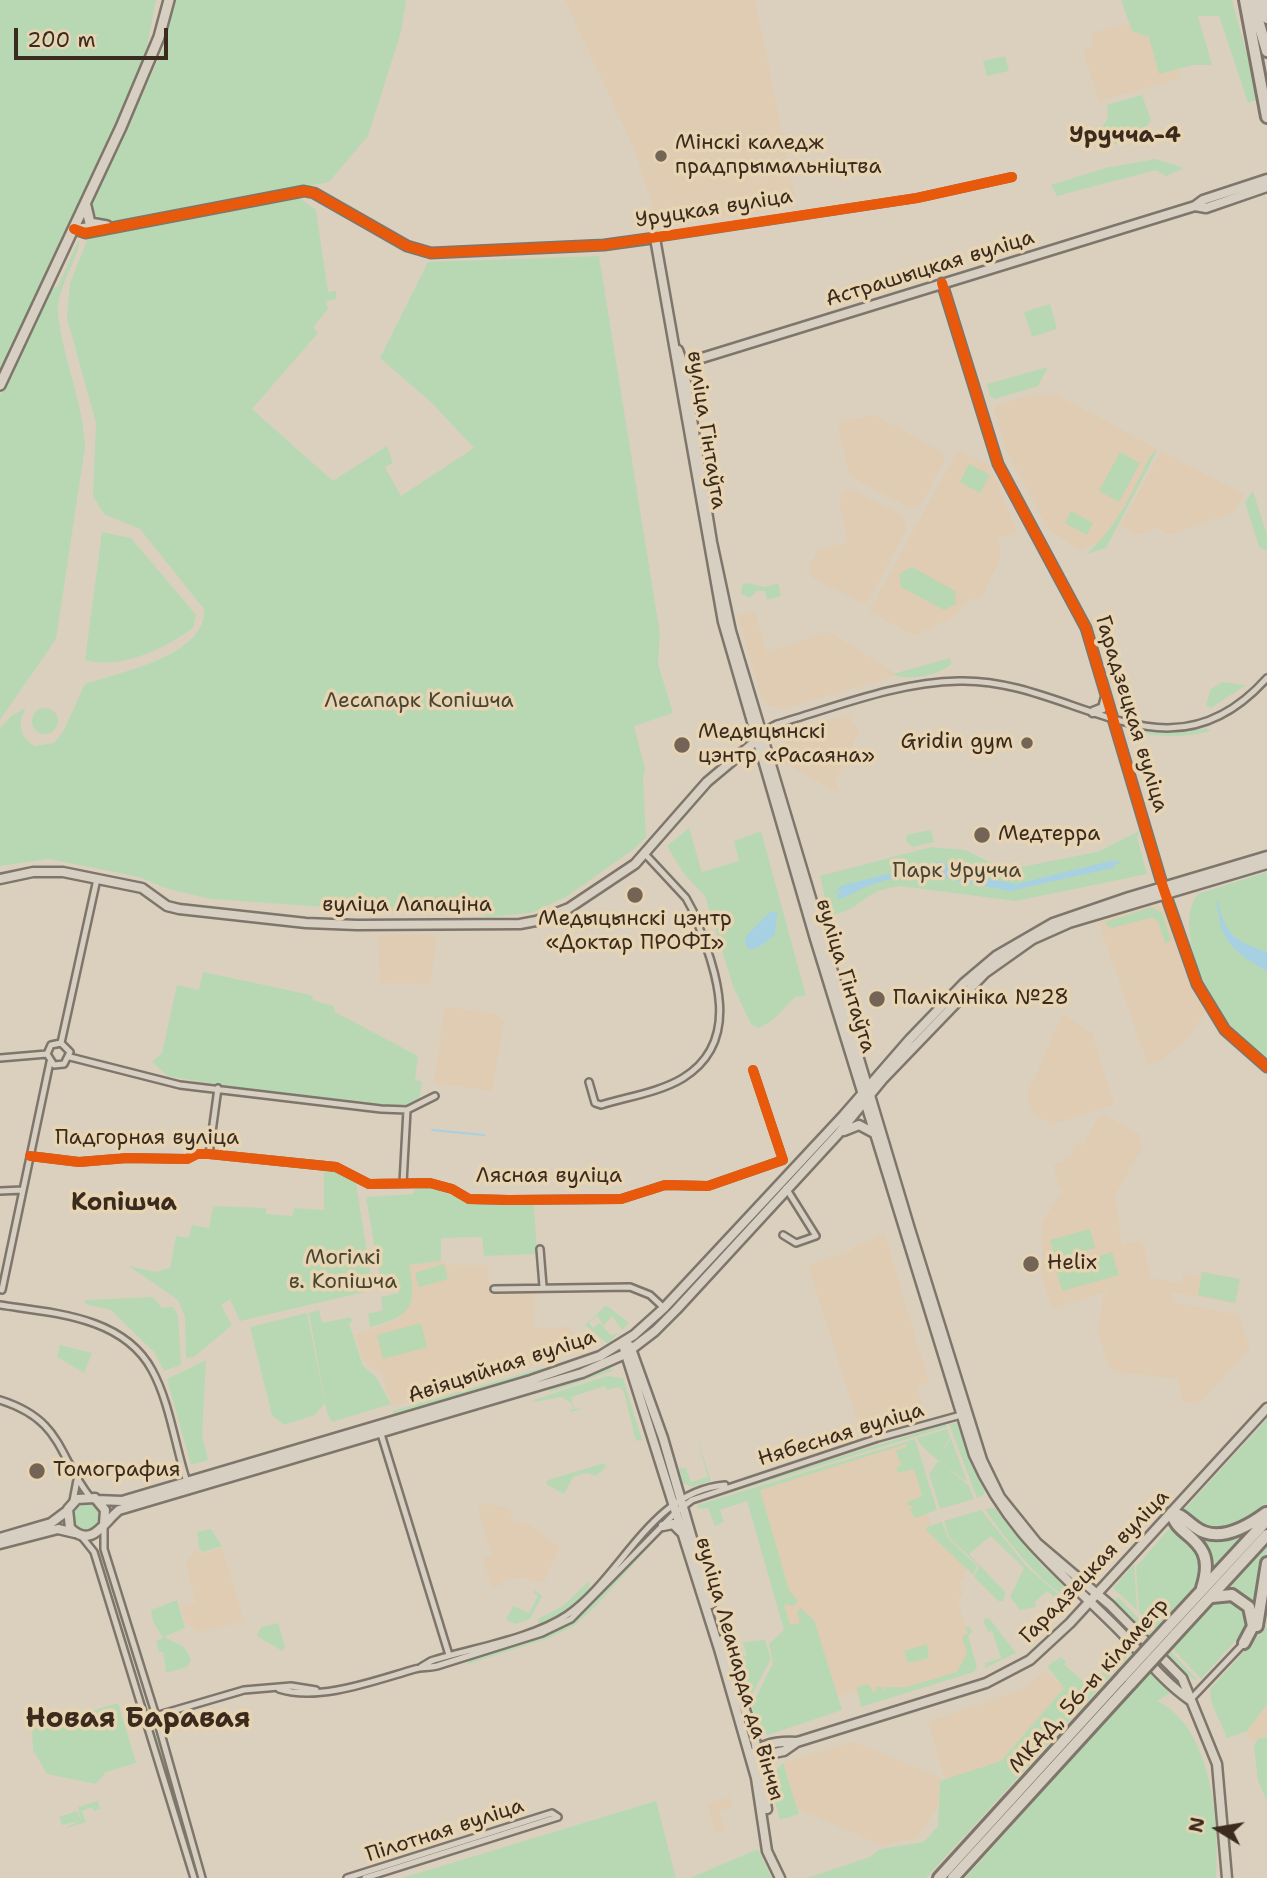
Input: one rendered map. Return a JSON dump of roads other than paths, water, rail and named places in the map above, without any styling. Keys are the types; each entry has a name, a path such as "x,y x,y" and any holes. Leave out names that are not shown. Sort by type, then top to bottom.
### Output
{"highway":[{"path":"1245,0 1267,117"},
{"path":"1252,0 1267,51"},
{"path":"1262,0 1267,18"},
{"path":"1199,1593 1206,1571 1204,1556 1198,1543 1173,1519 1172,1513 1180,1515 1199,1530 1219,1533 1237,1530 1267,1513"},
{"name":"МКАД, 56-ы кіламетр","path":"1171,1632 1199,1593 1267,1520"},
{"name":"МКАД, 56-ы кіламетр","path":"939,1878 1171,1632 1211,1597 1267,1535"},
{"path":"1256,1631 1267,1567"},
{"path":"1211,1597 1232,1595 1242,1599 1249,1607 1253,1626 1244,1643"},
{"name":"МКАД, 56-ы кіламетр","path":"953,1878 1127,1680"}],"main road":[{"path":"0,385 66,246 78,231 86,204 146,68 169,0"},
{"name":"Астрашыцкая вуліца","path":"680,365 1195,206 1203,200 1267,178"},
{"name":"Астрашыцкая вуліца","path":"1195,206 1206,208 1267,187"},
{"name":"Уруцкая вуліца","path":"137,223 304,191 420,250 440,253 604,245 654,238"},
{"path":"86,204 90,223 107,226"},
{"path":"78,231 137,223"},
{"path":"78,231 137,223"},
{"name":"вуліца Гінтаўта","path":"654,238 731,631 758,738 860,1061 874,1133 964,1414 982,1460 1007,1507 1049,1556 1096,1594 1156,1649 1182,1678 1213,1748 1217,1764 1227,1878"},
{"name":"Гарадзецкая вуліца","path":"942,283 998,464 1070,593 1086,628 1114,719 1121,725 1165,891 1196,984 1211,1012 1225,1030 1267,1067"},
{"path":"1093,712 1103,708 1106,694"},
{"path":"646,855 713,783 746,754 758,738"},
{"name":"вуліца Гінтаўта","path":"758,738 762,763 866,1093 964,1414 974,1455 999,1505 1038,1554 1147,1658 1172,1687 1190,1700"},
{"name":"вуліца Лапаціна","path":"0,879 53,870 142,888 167,906 179,909 237,916 357,925 520,924 569,908 646,855 707,782 758,738"},
{"path":"746,754 754,755 762,763"},
{"path":"866,1093 969,987 1009,954 1069,923 1267,856"},
{"path":"866,1093 892,1058 964,983 1010,946 1053,923 1267,864"},
{"path":"860,1061 876,1068 892,1058"},
{"name":"Авіяцыйная вуліца","path":"627,1348 664,1308 737,1242 838,1134 866,1093"},
{"name":"Авіяцыйная вуліца","path":"94,1498 122,1501 571,1376 627,1348 655,1331 724,1252 738,1229 866,1093"},
{"path":"838,1134 855,1125 874,1133"},
{"path":"737,1242 741,1234 738,1229"},
{"name":"вуліца Леанарда да Вінчы","path":"627,1348 755,1754 768,1857 780,1878"},
{"name":"Гарадзецкая вуліца","path":"755,1754 782,1741 797,1742 1010,1673 1046,1647 1090,1602 1267,1408"},
{"path":"0,1544 58,1530 77,1534 97,1533 119,1510 380,1429"},
{"path":"0,1538 51,1523 67,1511 73,1501 94,1498 105,1510 104,1524"},
{"name":"вуліца Леанарда да Вінчы","path":"678,1506 682,1533 755,1754"},
{"path":"67,1511 68,1524 77,1534"},
{"path":"663,1526 674,1525 682,1533"}],"street":[{"name":"Уруцкая вуліца","path":"654,238 962,190 1012,177"},
{"path":"1121,725 1193,727 1232,711 1267,678"},
{"path":"758,738 778,724 928,683 981,682 1114,719"},
{"path":"589,1082 596,1103 601,1105 674,1082 686,1076 704,1060 718,1031 721,997 693,911 686,898 646,855"},
{"path":"61,1043 97,879"},
{"path":"61,1043 68,1048 70,1057 59,1066 50,1062 47,1054 51,1045 61,1043"},
{"path":"0,1058 47,1054"},
{"path":"70,1057 180,1085 407,1111 435,1096"},
{"name":"Падгорная вуліца","path":"2,1290 50,1062"},
{"name":"Лясная вуліца","path":"346,1171 369,1184 430,1183 455,1190 469,1199 613,1199 664,1185 708,1186 783,1160 753,1070"},
{"path":"209,1154 218,1088"},
{"path":"403,1183 407,1111"},
{"name":"Падгорная вуліца","path":"30,1156 79,1162 127,1158 187,1159 197,1154 209,1154 346,1171"},
{"path":"783,1235 796,1243 816,1236 786,1188"},
{"path":"0,1191 23,1191"},
{"path":"540,1249 543,1286"},
{"path":"494,1289 543,1286 630,1287 650,1295 664,1308"},
{"path":"0,1305 80,1319 115,1334 132,1346 155,1377 187,1482"},
{"path":"0,1400 30,1414 49,1430 65,1451 77,1480 94,1498"},
{"name":"Нябесная вуліца","path":"145,1719 234,1692 291,1686 316,1690 350,1688 551,1630 575,1616 678,1506 716,1487 732,1485 964,1414"},
{"path":"380,1429 450,1658"},
{"path":"73,1501 77,1480"},
{"name":"Нябесная вуліца","path":"596,1591 663,1526 678,1506"},
{"path":"104,1524 104,1549 156,1716 202,1878"},
{"path":"77,1534 94,1552 194,1878"},
{"path":"1190,1700 1267,1620"},
{"name":"Пілотная вуліца","path":"347,1878 384,1869 555,1815"},
{"name":"Пілотная вуліца","path":"365,1878 384,1869"}],"water":[{"path":"1114,860 1116,867 1010,891 942,878 897,877 870,885 840,899 837,896 842,889 832,893 843,885 942,861 950,867 964,864 989,879 1017,884"},
{"path":"770,912 777,912 775,935 757,948 749,950 745,943 746,936"},
{"path":"1219,915 1222,915 1228,930 1238,940 1267,952 1267,971 1235,949 1220,925"}],"waterway":[{"path":"1112,864 1119,862"},
{"path":"1217,903 1220,915"},
{"path":"432,1130 484,1135"}],"place":[{"name":"Мінскі каледж прадпрымальніцтва","path":"661,156"},
{"name":"Gridin gym","path":"1027,743"},
{"name":"Медыцынскі цэнтр «Расаяна»","path":"682,745"},
{"name":"Медтерра","path":"982,835"},
{"name":"Медыцынскі цэнтр «Доктар ПРОФІ»","path":"635,895"},
{"name":"Паліклініка №28","path":"877,999"},
{"name":"Helix","path":"1031,1264"},
{"name":"Томография","path":"37,1471"}],"district":[{"name":"Уручча-4","path":"1125,136"},
{"name":"Копішча","path":"124,1204"},
{"name":"Новая Баравая","path":"138,1720"}],"park label":[{"name":"Лесапарк Копішча","path":"419,702"},
{"name":"Парк Уручча","path":"957,872"},
{"name":"Могілкі в. Копішча","path":"343,1271"}]}
